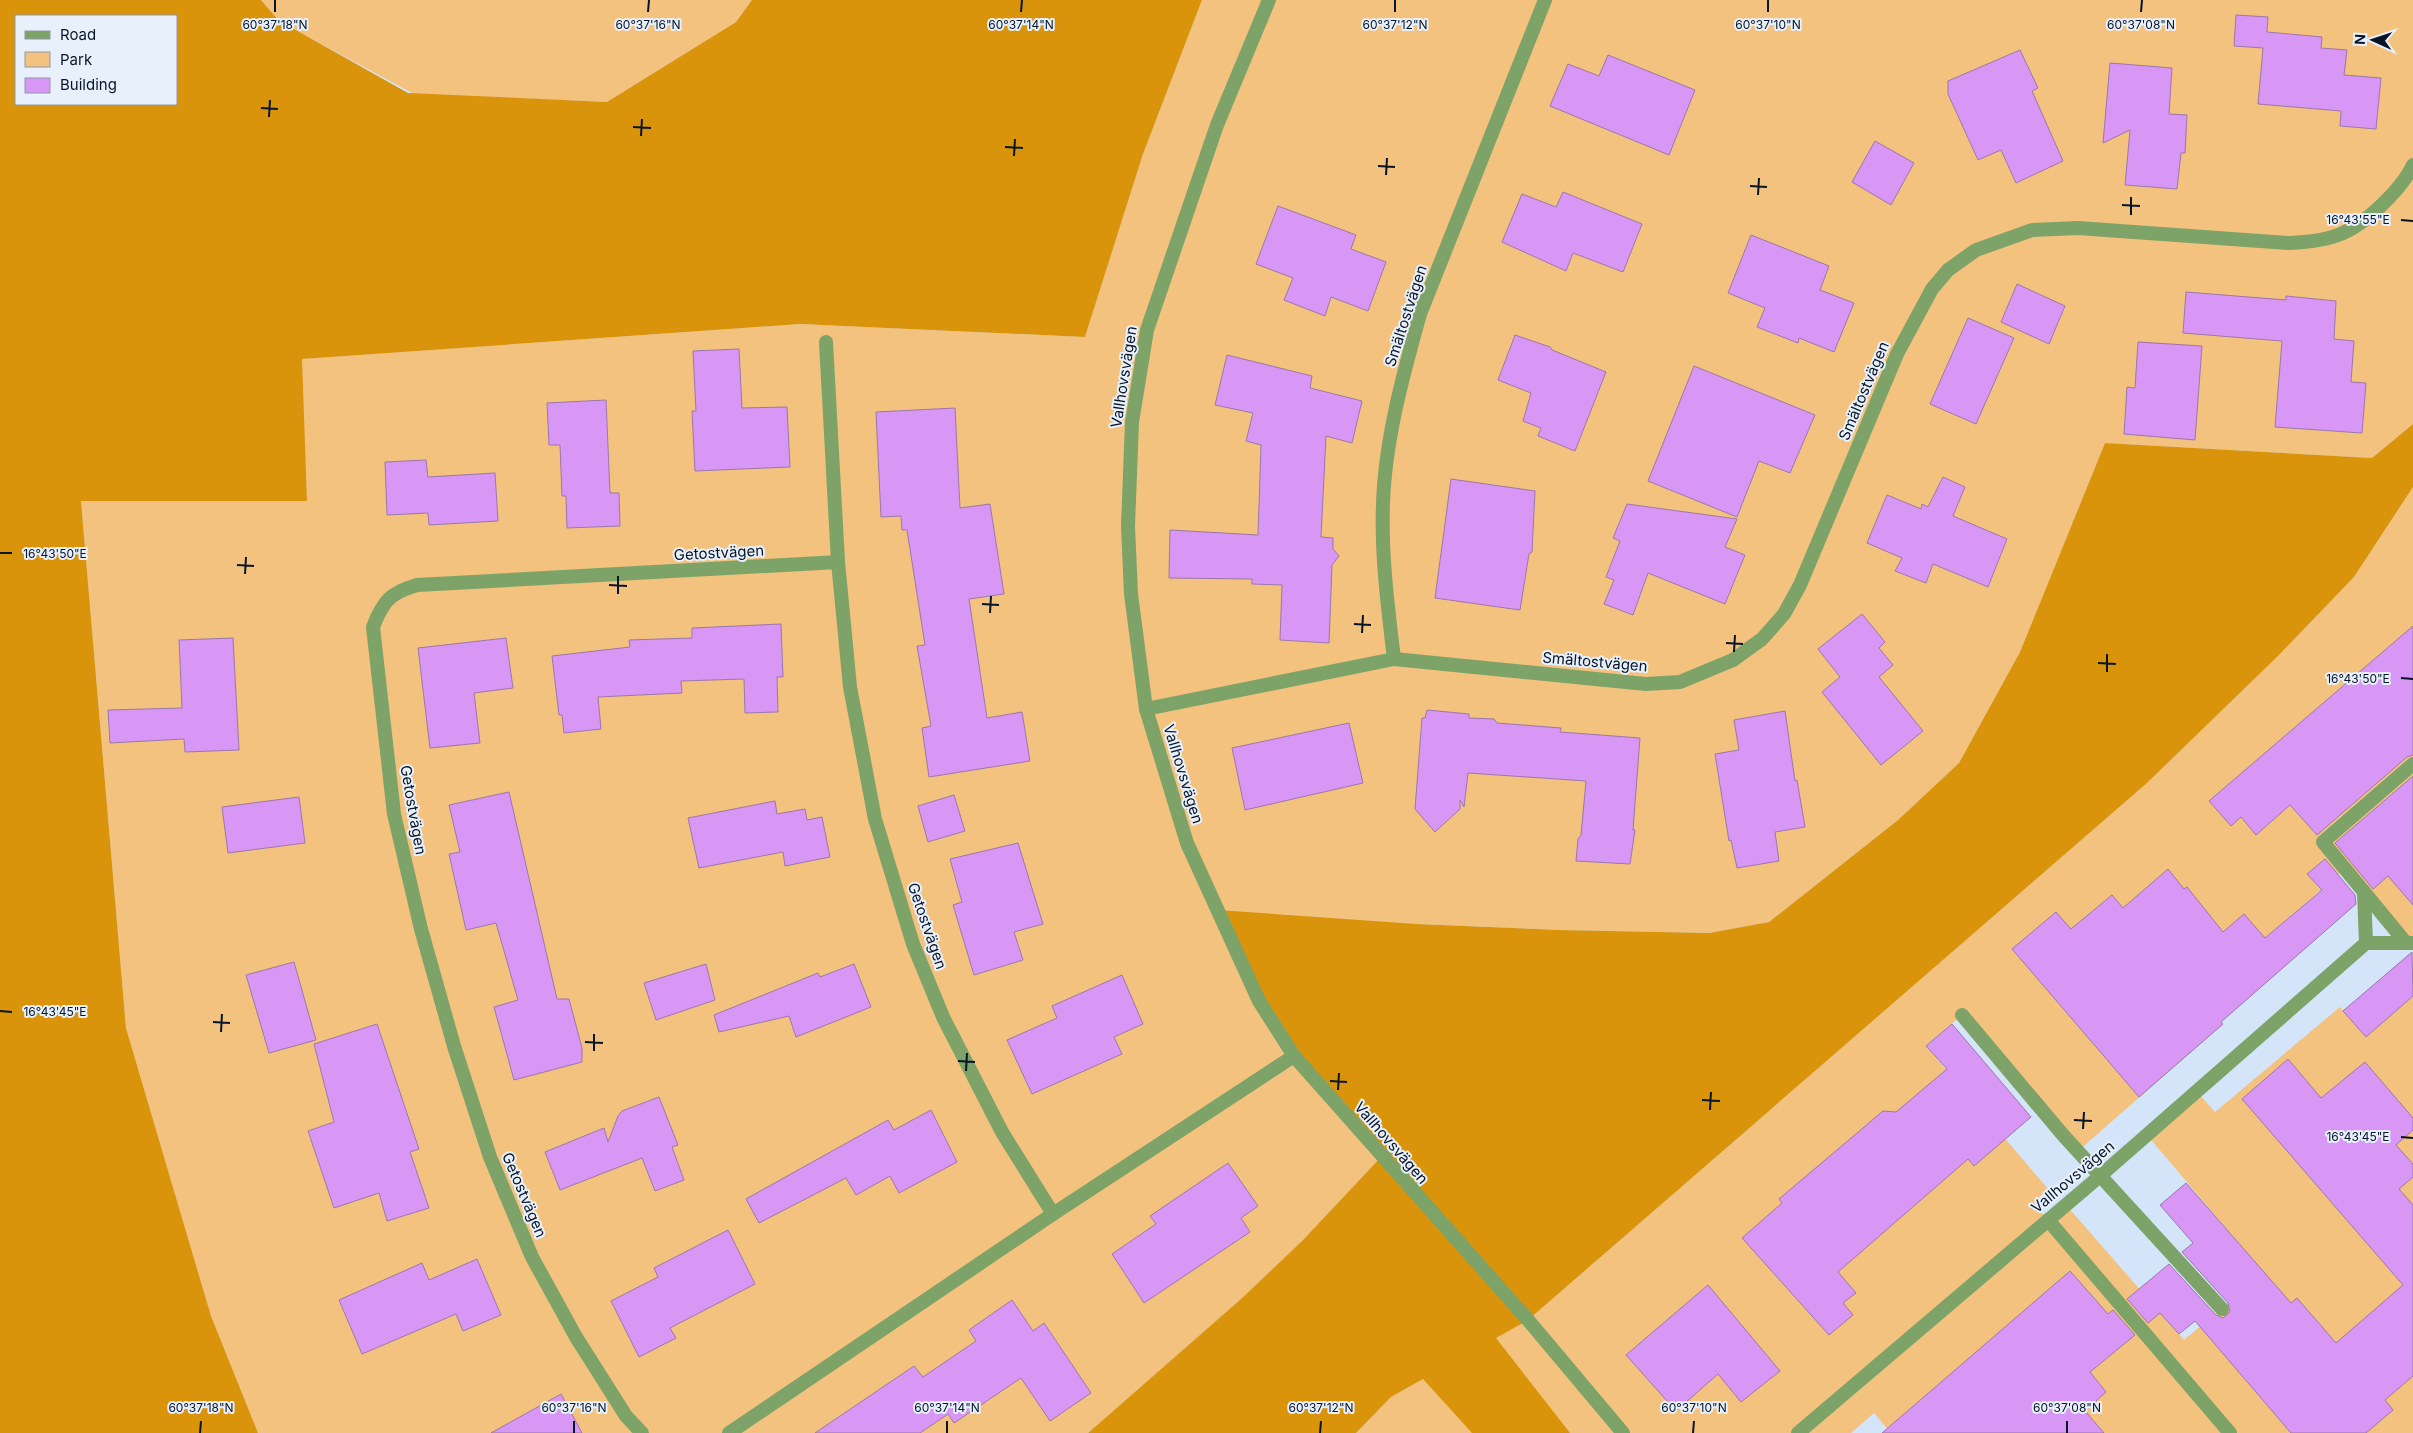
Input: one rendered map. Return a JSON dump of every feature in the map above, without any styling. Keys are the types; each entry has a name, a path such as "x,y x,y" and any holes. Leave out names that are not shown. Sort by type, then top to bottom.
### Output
{"street":[{"name":"Vallhovsvägen","path":"1268,0 1217,125 1147,330 1132,422 1128,526 1131,594 1146,709 1187,843 1259,1002 1294,1056 1528,1320 1623,1433"},
{"name":"Smältostvägen","path":"1394,659 1387,603 1383,504 1388,456 1406,365 1420,314 1545,0"},
{"name":"Smältostvägen","path":"1146,709 1394,659 1646,684 1680,682 1733,660 1762,639 1788,607 1800,585 1897,354 1932,289 1948,270 1976,250 2032,230 2078,228 2289,243 2315,241 2340,235 2360,222 2383,204 2413,165"},
{"name":"Getostvägen","path":"826,342 838,562 850,687 873,810 913,944 944,1017 1002,1132 1054,1214"},
{"name":"Getostvägen","path":"642,1433 626,1416 576,1338 532,1257 490,1157 454,1046 421,929 394,814 373,627 381,607 398,590 417,585 838,562"},
{"path":"2410,943 2364,892 2323,842 2413,764"},
{"path":"2364,892 2366,943 2410,943"},
{"name":"Vallhovsvägen","path":"1799,1433 2100,1176 2366,943"},
{"path":"1962,1015 2100,1176 2222,1309"},
{"path":"729,1433 1054,1214 1294,1056"},
{"path":"2048,1220 2230,1433"}],"green space":[{"path":"261,0 752,0 736,22 607,102 414,94 277,20"},
{"path":"1202,0 2413,0 2413,424 2372,458 2105,443 2020,652 1959,763 1898,820 1769,922 1709,933 1559,930 1416,924 1382,1156 1302,1241 1241,1299 1088,1433 258,1433 211,1316 126,1028 81,501 307,501 301,359 800,324 1085,337 1143,154"},
{"path":"2413,487 2413,943 2345,869 2241,959 2183,977 2223,1024 2078,1151 1962,1015 1926,1046 2048,1189 2034,1202 2047,1220 2066,1205 2184,1340 2264,1273 2147,1135 2197,1092 2215,1112 2340,1007 2366,1037 2413,996 2413,1433 1891,1433 1874,1413 1851,1433 1356,1433 1391,1397 1528,1320 2147,783 2278,656 2354,577"}],"shaded area":[{"path":"0,0 261,0 278,20 408,93 607,102 736,22 752,0 1202,0 1143,154 1085,337 800,324 302,359 307,501 81,501 126,1028 211,1316 258,1433 0,1433"},
{"path":"2413,424 2413,487 2354,577 2278,656 2147,783 1528,1320 1496,1338 1570,1433 1472,1433 1423,1379 1391,1397 1356,1433 1088,1433 1241,1299 1302,1241 1381,1157 1294,1056 1217,910 1416,924 1559,930 1709,933 1769,922 1898,820 1959,763 2020,652 2105,443 2372,458"}],"building":[{"path":"2236,15 2268,17 2267,32 2322,37 2321,48 2347,50 2344,75 2381,78 2376,129 2340,126 2341,111 2258,104 2263,48 2234,46"},
{"path":"2020,50 2038,88 2032,91 2063,161 2016,183 2001,150 1978,160 1948,94 1948,81"},
{"path":"1608,55 1695,90 1669,155 1550,106 1568,64 1599,76"},
{"path":"2110,63 2172,68 2169,114 2187,115 2185,153 2181,153 2177,189 2125,185 2130,130 2103,143"},
{"path":"1875,141 1914,163 1891,205 1852,182"},
{"path":"1563,192 1642,224 1623,272 1573,253 1566,271 1502,242 1522,194 1556,207"},
{"path":"1278,206 1356,235 1351,249 1386,262 1368,311 1331,297 1325,316 1284,300 1293,278 1256,264"},
{"path":"1751,235 1829,266 1820,290 1854,303 1834,352 1799,338 1798,343 1757,327 1765,308 1728,293"},
{"path":"2017,284 2065,306 2049,344 2001,322"},
{"path":"2186,292 2286,300 2286,296 2336,301 2334,339 2354,341 2351,382 2366,383 2362,433 2275,427 2282,341 2183,333"},
{"path":"1968,318 2014,338 1976,424 1930,404"},
{"path":"1515,335 1550,347 1552,350 1606,372 1575,451 1538,436 1541,428 1523,421 1531,393 1498,380"},
{"path":"2138,342 2202,346 2195,440 2124,434 2127,387 2135,388"},
{"path":"739,349 742,408 787,407 790,467 695,471 692,411 696,411 693,351"},
{"path":"1227,355 1312,376 1310,388 1362,401 1352,443 1326,436 1321,537 1333,538 1333,549 1339,556 1332,565 1329,643 1280,640 1282,585 1252,584 1252,579 1169,578 1170,530 1258,535 1261,445 1246,441 1253,413 1215,405"},
{"path":"1694,366 1815,415 1790,473 1759,461 1737,517 1648,481"},
{"path":"606,400 610,493 619,493 620,526 567,528 566,496 562,496 560,445 549,445 547,403"},
{"path":"955,408 960,508 990,504 1004,594 969,599 987,718 1022,712 1030,761 929,777 922,728 931,726 917,646 925,645 907,530 902,530 901,516 881,517 876,412"},
{"path":"426,460 428,477 495,473 498,521 429,525 428,513 387,515 385,462"},
{"path":"1943,477 1965,487 1953,516 2007,539 1988,587 1933,564 1926,583 1895,571 1902,558 1867,543 1887,495 1921,509 1922,504 1928,507"},
{"path":"1451,479 1535,491 1532,552 1529,554 1520,610 1435,598"},
{"path":"1627,504 1737,519 1725,547 1745,555 1725,604 1648,573 1633,615 1604,604 1614,580 1606,577 1620,541 1613,538"},
{"path":"1862,614 1885,642 1879,648 1893,665 1879,677 1923,731 1881,765 1822,692 1840,677 1818,649"},
{"path":"781,624 783,677 777,677 778,712 745,713 744,679 681,681 682,693 598,697 601,729 564,733 562,715 559,715 552,656 630,647 629,640 692,638 692,628"},
{"path":"2413,626 2413,755 2407,757 2317,835 2290,805 2256,835 2241,817 2231,826 2209,801"},
{"path":"233,638 239,750 185,752 184,739 110,743 108,710 182,708 179,640"},
{"path":"506,638 513,688 474,693 480,743 430,748 418,648"},
{"path":"1427,710 1469,714 1469,718 1494,719 1497,723 1561,728 1560,732 1640,738 1633,830 1635,830 1630,864 1576,861 1578,839 1581,835 1586,781 1468,773 1464,807 1460,800 1460,809 1435,832 1415,809 1422,718 1425,718"},
{"path":"1785,711 1795,781 1797,780 1805,827 1775,832 1779,861 1737,868 1731,840 1729,841 1715,754 1739,750 1734,720"},
{"path":"1349,723 1363,783 1245,810 1232,748"},
{"path":"2413,776 2413,905 2388,876 2373,889 2335,843"},
{"path":"509,792 557,999 569,999 582,1048 582,1062 514,1080 494,1007 518,1000 496,923 466,930 449,854 460,852 449,805"},
{"path":"954,795 965,831 928,842 918,806"},
{"path":"299,797 305,843 228,853 222,807"},
{"path":"775,801 777,814 805,809 807,820 822,817 830,857 785,866 783,852 699,868 688,818"},
{"path":"1018,843 1043,924 1014,932 1023,960 974,975 953,905 962,902 950,859"},
{"path":"2325,859 2355,895 2356,904 2221,1022 2223,1024 2139,1097 2012,949 2056,912 2071,929 2112,895 2123,908 2168,869 2184,889 2187,887 2223,932 2244,914 2265,938 2322,890 2307,874"},
{"path":"2412,952 2413,996 2366,1037 2343,1011"},
{"path":"294,962 316,1040 269,1053 246,975"},
{"path":"706,964 715,1000 656,1020 644,983"},
{"path":"854,964 871,1007 796,1037 789,1016 719,1032 714,1015 818,973 820,977"},
{"path":"1122,975 1143,1024 1114,1037 1122,1054 1032,1094 1007,1040 1057,1018 1052,1006"},
{"path":"377,1024 419,1149 410,1152 429,1208 387,1221 379,1193 334,1208 308,1131 334,1122 314,1044"},
{"path":"1952,1024 2031,1117 1974,1166 1968,1159 1838,1272 1856,1293 1843,1303 1853,1315 1829,1335 1742,1238 1782,1203 1779,1199 1883,1111 1896,1112 1947,1069 1926,1046"},
{"path":"2288,1059 2321,1098 2365,1062 2413,1118 2413,1130 2396,1145 2413,1164 2413,1177 2399,1189 2413,1205 2413,1376 2385,1400 2393,1410 2366,1433 2291,1433 2195,1321 2179,1334 2160,1313 2148,1323 2127,1299 2169,1264 2216,1315 2223,1318 2230,1312 2228,1303 2182,1252 2193,1243 2160,1205 2186,1183 2291,1303 2297,1298 2336,1343 2403,1285 2242,1099"},
{"path":"659,1097 678,1145 672,1147 684,1180 655,1191 642,1158 560,1190 545,1152 604,1128 608,1142 618,1116 622,1111"},
{"path":"931,1110 957,1162 899,1193 890,1176 856,1195 846,1178 759,1223 746,1199 888,1120 894,1130"},
{"path":"1228,1163 1258,1206 1241,1218 1250,1232 1144,1303 1112,1254 1156,1224 1150,1216"},
{"path":"728,1230 755,1284 670,1328 676,1338 639,1357 611,1301 658,1277 654,1268"},
{"path":"477,1259 501,1315 463,1331 456,1314 362,1354 339,1300 422,1263 429,1280"},
{"path":"2070,1271 2108,1314 2113,1310 2135,1335 2090,1372 2106,1392 2085,1411 2104,1433 1882,1433"},
{"path":"1708,1285 1780,1371 1741,1402 1718,1374 1676,1411 1626,1355"},
{"path":"1012,1300 1033,1331 1044,1323 1091,1393 1050,1421 1021,1378 954,1423 948,1414 920,1433 815,1433 914,1366 923,1377 976,1341 969,1330"},
{"path":"561,1394 582,1433 491,1433"}]}
